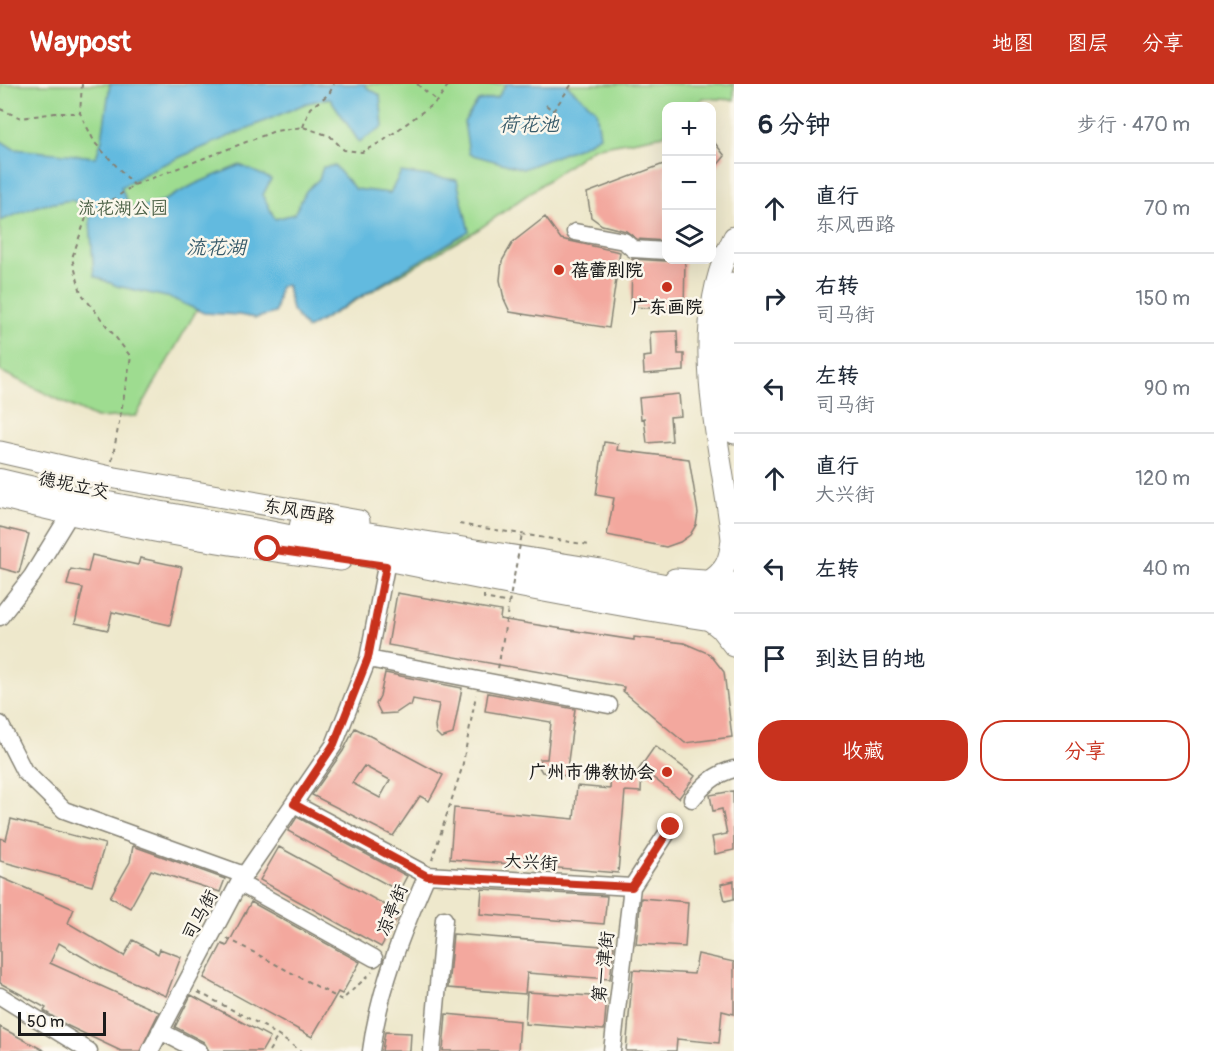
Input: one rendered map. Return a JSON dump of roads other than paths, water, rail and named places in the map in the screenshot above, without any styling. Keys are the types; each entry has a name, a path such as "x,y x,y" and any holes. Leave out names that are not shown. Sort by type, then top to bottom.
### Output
{"highway":[{"name":"德坭立交","path":"0,468 147,506"},
{"name":"德坭立交","path":"0,482 147,506"},
{"name":"东风西路","path":"147,506 256,532 452,572 734,621"},
{"name":"东风西路","path":"147,506 598,572 734,600"}],"main road":[{"path":"708,582 726,567 732,539 731,507 714,410 708,336 723,249"},
{"path":"734,283 726,315 724,349 734,433"},
{"name":"东风西路","path":"0,453 110,477 536,552 598,572"},
{"name":"东风西路","path":"0,497 70,514 196,538 386,566 452,572"},
{"path":"598,572 734,583"},
{"path":"706,617 720,628 734,646"}],"street":[{"path":"575,232 624,241 633,249 662,251"},
{"path":"0,616 32,576 70,514"},
{"name":"司马街","path":"150,1051 242,879 334,744 368,658 386,566"},
{"path":"368,658 609,705"},
{"path":"0,724 24,771 64,810 242,879 374,958"},
{"path":"692,799 705,783 722,772 734,769"},
{"path":"294,804 427,876"},
{"path":"632,887 671,827"},
{"name":"大兴街","path":"427,876 632,887"},
{"name":"凉亭街","path":"371,1051 375,1018 402,934 427,876"},
{"name":"第一津街","path":"612,1051 632,887"},
{"path":"432,1051 444,919"},
{"path":"0,996 89,1051"},
{"path":"160,1031 199,1051"}],"water":[{"name":"流花湖","path":"110,84 365,84 366,87 380,95 383,127 359,142 330,98 307,103 155,168 121,187 130,209 159,203 195,184 240,165 271,179 263,195 275,219 294,214 306,191 319,179 323,167 335,166 355,189 390,193 401,172 457,180 469,231 307,329 292,310 287,285 280,286 275,313 256,318 204,313 171,298 117,286 94,276 89,207 71,200 38,206 0,221 0,140 14,149 96,157 102,139"},
{"name":"荷花池","path":"506,84 566,84 596,110 600,136 580,147 523,169 469,154 464,122 478,101 498,97"}],"place":[{"name":"蓓蕾剧院","path":"559,270"},
{"name":"广东画院","path":"667,287"},
{"name":"广州市佛教协会","path":"667,772"}],"park label":[{"name":"流花湖公园","path":"123,208"}]}
